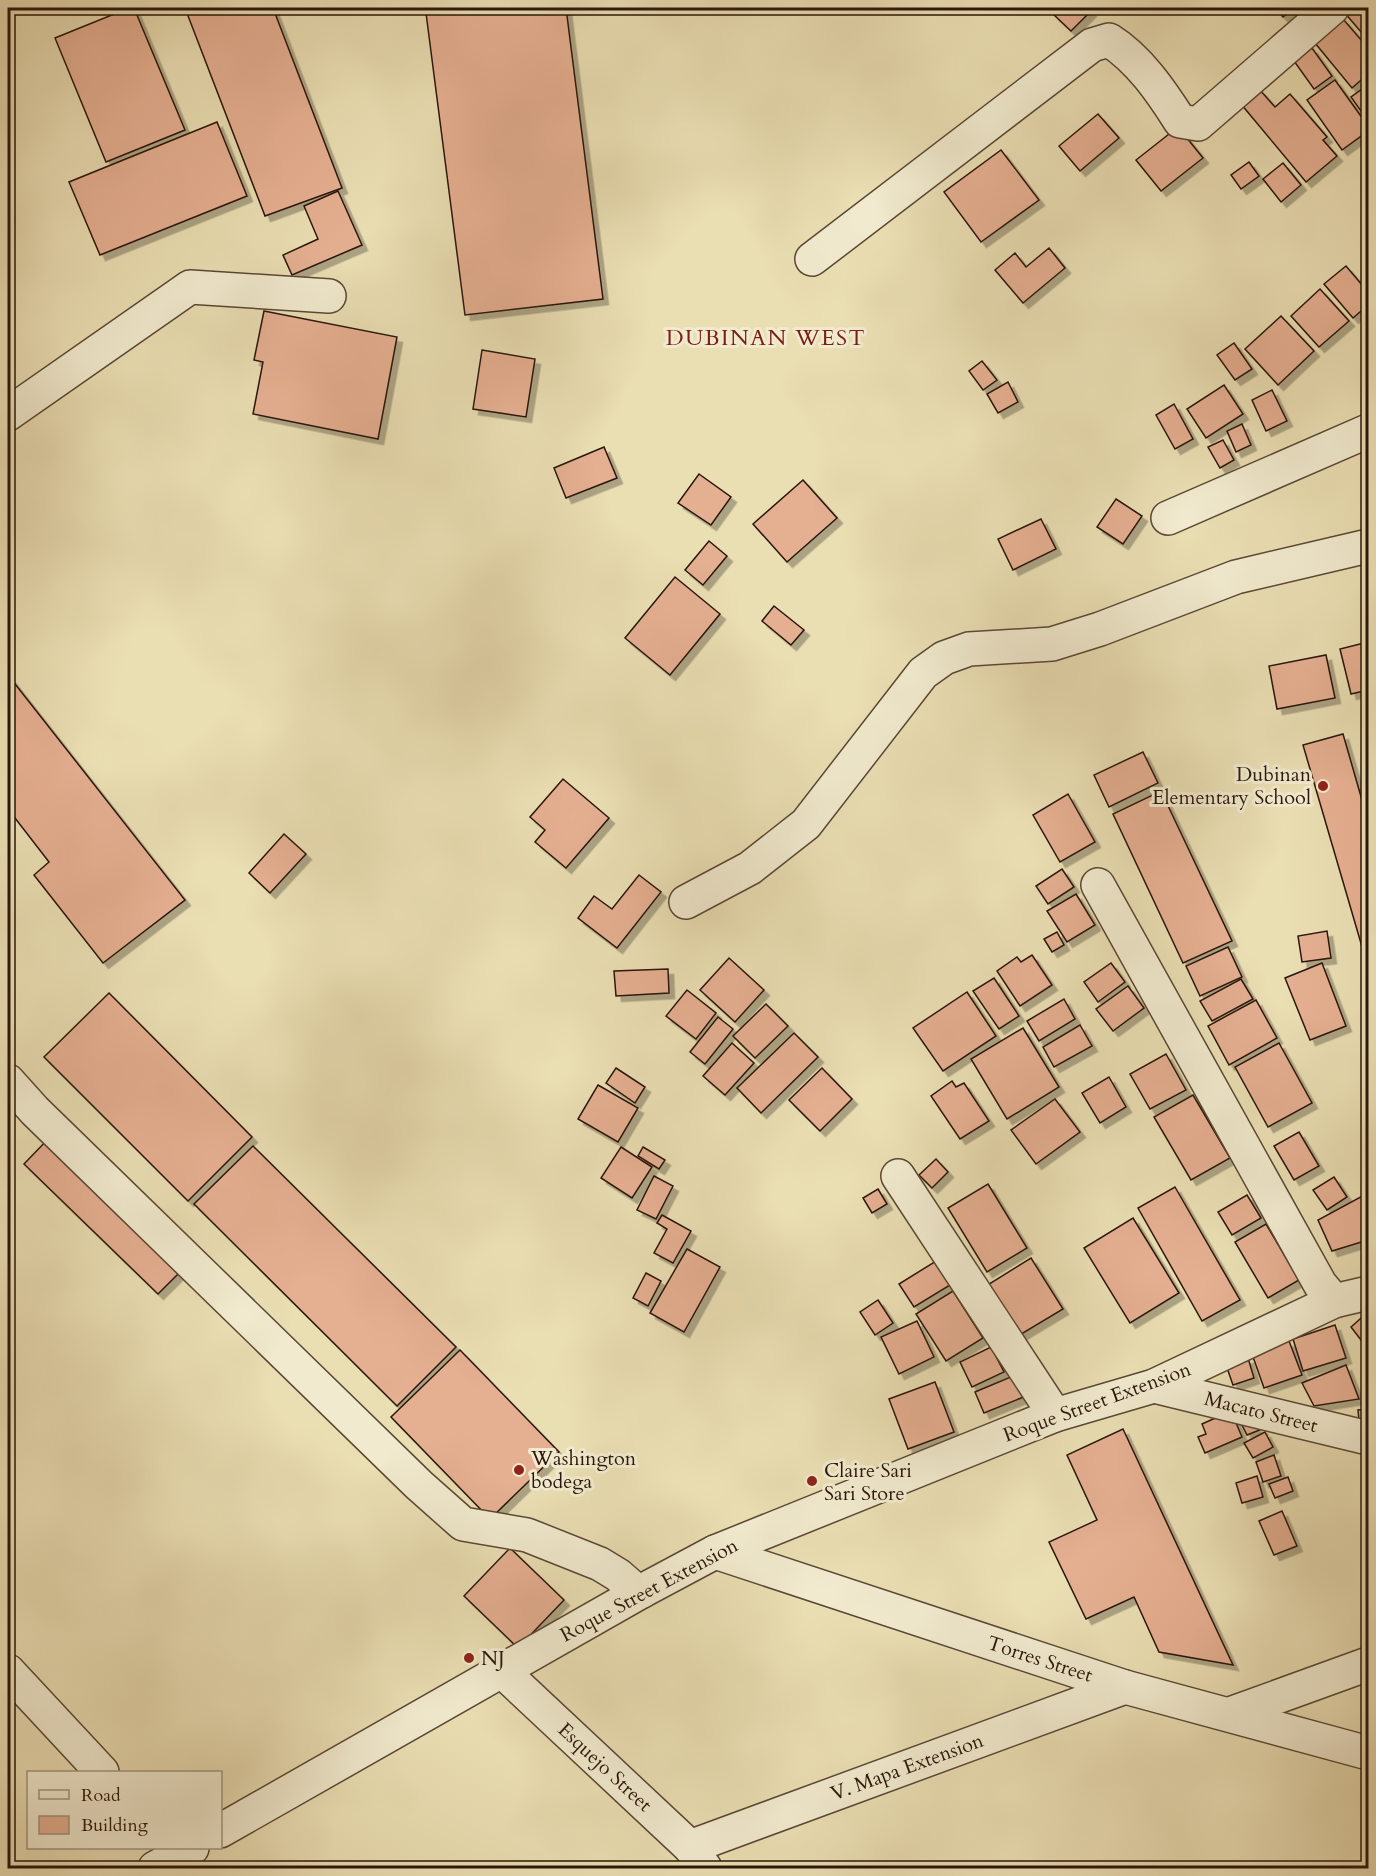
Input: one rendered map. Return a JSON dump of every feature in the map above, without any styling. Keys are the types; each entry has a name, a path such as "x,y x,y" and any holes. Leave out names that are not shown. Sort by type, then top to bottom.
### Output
{"street":[{"path":"812,259 1092,45 1109,40 1127,51 1165,97 1180,121 1198,124 1332,8"},
{"path":"8,414 190,286 329,296"},
{"path":"1168,518 1368,431"},
{"path":"686,902 750,868 806,824 923,673 944,658 969,649 1052,644 1100,629 1236,578 1368,546"},
{"path":"1098,885 1320,1284 1334,1301"},
{"path":"8,1081 35,1111 402,1469 463,1524 527,1535 600,1564 618,1575 634,1589 642,1591"},
{"path":"898,1176 1055,1415"},
{"name":"Roque Street Extension","path":"222,1830 501,1670 715,1552 1055,1415 1154,1386 1334,1301 1368,1293"},
{"name":"Macato Street","path":"1154,1386 1368,1438"},
{"name":"Torres Street","path":"715,1552 1125,1687 1368,1753"},
{"path":"1230,1714 1368,1664"},
{"name":"Esquejo Street","path":"501,1670 698,1858"},
{"path":"8,1671 100,1771"},
{"name":"V. Mapa Extension","path":"698,1858 1125,1687"}],"building":[{"path":"134,8 185,130 106,162 55,38"},
{"path":"185,8 273,8 342,188 265,216"},
{"path":"466,8 566,8 603,299 465,315 426,13"},
{"path":"1059,8 1088,8 1091,11 1071,31 1053,14"},
{"path":"1275,8 1294,8 1283,17"},
{"path":"1349,8 1368,8 1368,40 1344,12"},
{"path":"1343,19 1368,48 1368,74 1352,88 1315,43"},
{"path":"1312,48 1332,76 1314,89 1294,61"},
{"path":"1335,80 1368,126 1368,131 1342,150 1307,100"},
{"path":"1365,87 1368,92 1368,121 1351,97"},
{"path":"1259,89 1275,107 1290,94 1327,137 1323,140 1337,156 1306,182 1241,104"},
{"path":"1098,114 1119,138 1080,171 1059,146"},
{"path":"217,122 247,196 100,255 69,182"},
{"path":"1178,127 1203,158 1161,191 1136,160"},
{"path":"1001,150 1039,200 981,242 944,192"},
{"path":"1249,162 1259,176 1241,189 1231,175"},
{"path":"1283,163 1301,185 1281,202 1263,179"},
{"path":"338,191 362,245 292,275 283,255 318,239 304,206"},
{"path":"1049,248 1065,268 1023,303 995,270 1015,253 1026,267"},
{"path":"1346,266 1368,292 1368,305 1353,318 1324,284"},
{"path":"1320,289 1349,321 1319,347 1291,316"},
{"path":"264,311 397,337 378,439 253,414 263,362 254,360"},
{"path":"1281,316 1314,351 1278,385 1245,349"},
{"path":"1234,343 1252,369 1235,380 1217,355"},
{"path":"482,350 535,359 526,417 473,409"},
{"path":"982,361 997,380 983,390 969,371"},
{"path":"1008,382 1018,402 998,413 987,394"},
{"path":"1224,385 1243,414 1206,438 1187,409"},
{"path":"1272,390 1287,421 1266,431 1252,400"},
{"path":"1174,404 1193,439 1175,449 1156,415"},
{"path":"1242,424 1251,445 1236,452 1227,431"},
{"path":"1223,440 1234,460 1220,468 1208,447"},
{"path":"604,447 617,478 566,498 554,468"},
{"path":"699,474 731,497 711,525 678,503"},
{"path":"803,480 837,518 787,562 753,524"},
{"path":"1116,499 1142,516 1123,544 1097,527"},
{"path":"1041,519 1056,549 1013,570 998,539"},
{"path":"709,541 727,556 703,585 685,570"},
{"path":"675,577 720,614 670,675 625,638"},
{"path":"774,606 804,630 791,645 762,621"},
{"path":"1368,642 1368,690 1351,694 1340,649"},
{"path":"1326,655 1335,698 1277,709 1269,666"},
{"path":"8,675 185,900 103,963 34,875 49,862 8,809"},
{"path":"1343,734 1368,821 1368,956 1365,957 1303,745"},
{"path":"1143,752 1158,783 1109,807 1094,775"},
{"path":"563,779 609,818 566,868 535,842 545,830 530,817"},
{"path":"1161,791 1232,941 1183,963 1113,814"},
{"path":"1068,794 1095,842 1060,862 1033,815"},
{"path":"284,834 306,854 270,893 249,873"},
{"path":"1062,869 1074,887 1048,904 1036,886"},
{"path":"639,875 661,892 617,948 578,918 594,896 612,909"},
{"path":"1076,894 1095,925 1067,942 1047,911"},
{"path":"1327,931 1331,958 1302,962 1298,936"},
{"path":"1057,932 1064,945 1052,952 1044,939"},
{"path":"1228,947 1242,977 1200,996 1186,966"},
{"path":"1032,955 1052,985 1020,1006 997,971 1017,957 1021,962"},
{"path":"729,958 764,990 735,1022 700,990"},
{"path":"1111,963 1125,982 1098,1002 1084,982"},
{"path":"1322,963 1346,1026 1310,1040 1285,978"},
{"path":"668,969 669,993 616,996 614,971"},
{"path":"994,978 1019,1016 999,1029 973,991"},
{"path":"1241,979 1253,999 1212,1021 1200,1001"},
{"path":"1128,986 1144,1008 1113,1031 1096,1009"},
{"path":"687,990 716,1013 696,1039 666,1016"},
{"path":"967,992 996,1036 943,1071 913,1028"},
{"path":"109,993 252,1137 188,1201 44,1057"},
{"path":"1064,999 1075,1019 1039,1041 1027,1021"},
{"path":"1256,1000 1277,1038 1229,1065 1208,1026"},
{"path":"766,1004 788,1026 755,1058 733,1036"},
{"path":"718,1017 733,1029 705,1064 690,1052"},
{"path":"1080,1025 1092,1046 1054,1067 1043,1047"},
{"path":"1023,1028 1059,1087 1007,1119 971,1059"},
{"path":"794,1033 818,1057 761,1113 737,1088"},
{"path":"732,1043 754,1063 725,1095 703,1076"},
{"path":"1279,1043 1312,1103 1268,1127 1235,1067"},
{"path":"1166,1054 1186,1090 1150,1109 1130,1074"},
{"path":"616,1068 645,1087 635,1103 606,1083"},
{"path":"822,1068 852,1099 820,1131 789,1100"},
{"path":"1109,1077 1126,1107 1100,1123 1082,1093"},
{"path":"952,1081 956,1087 964,1083 989,1121 960,1139 931,1096"},
{"path":"598,1085 638,1108 618,1142 578,1119"},
{"path":"1193,1095 1230,1158 1191,1180 1154,1117"},
{"path":"1055,1099 1080,1132 1036,1164 1011,1130"},
{"path":"1299,1132 1319,1166 1294,1180 1274,1146"},
{"path":"50,1137 185,1267 158,1294 24,1164"},
{"path":"253,1146 456,1347 397,1406 194,1204"},
{"path":"621,1147 652,1167 632,1198 601,1178"},
{"path":"643,1147 665,1160 659,1169 638,1156"},
{"path":"936,1159 948,1172 932,1188 919,1175"},
{"path":"654,1176 673,1186 656,1219 637,1210"},
{"path":"1334,1177 1347,1197 1327,1210 1313,1190"},
{"path":"988,1184 1027,1248 987,1272 948,1208"},
{"path":"1175,1187 1240,1300 1202,1321 1138,1208"},
{"path":"878,1189 887,1204 872,1213 863,1198"},
{"path":"1368,1193 1368,1240 1332,1251 1318,1220"},
{"path":"1247,1195 1261,1218 1232,1235 1218,1212"},
{"path":"662,1215 691,1231 673,1263 654,1253 667,1229 657,1223"},
{"path":"1133,1218 1179,1293 1130,1323 1084,1248"},
{"path":"1266,1224 1299,1280 1268,1298 1235,1242"},
{"path":"687,1249 720,1267 684,1332 650,1313"},
{"path":"941,1258 955,1282 914,1307 899,1284"},
{"path":"1031,1258 1063,1309 1018,1336 986,1286"},
{"path":"646,1273 661,1281 648,1306 633,1298"},
{"path":"953,1291 983,1338 946,1361 916,1314"},
{"path":"878,1300 893,1323 875,1335 860,1312"},
{"path":"1368,1312 1368,1349 1351,1327"},
{"path":"917,1321 934,1357 899,1374 881,1337"},
{"path":"1335,1325 1346,1358 1303,1371 1293,1339"},
{"path":"1289,1341 1302,1375 1264,1388 1252,1354"},
{"path":"991,1347 1004,1372 972,1387 960,1362"},
{"path":"460,1350 559,1452 490,1519 391,1417"},
{"path":"1248,1358 1254,1378 1233,1385 1226,1365"},
{"path":"1346,1365 1359,1399 1314,1406 1302,1383"},
{"path":"1018,1374 1026,1396 984,1413 975,1392"},
{"path":"935,1382 954,1432 908,1449 889,1399"},
{"path":"1368,1409 1368,1430 1360,1431 1358,1410"},
{"path":"1231,1411 1242,1437 1205,1453 1198,1437 1206,1434 1202,1424"},
{"path":"1240,1421 1262,1429 1247,1435"},
{"path":"1123,1429 1233,1665 1159,1652 1134,1597 1086,1619 1049,1542 1097,1520 1067,1455"},
{"path":"1265,1432 1273,1447 1253,1458 1244,1443"},
{"path":"1274,1455 1281,1476 1263,1482 1256,1462"},
{"path":"1257,1476 1263,1497 1242,1503 1236,1483"},
{"path":"1288,1477 1293,1491 1275,1498 1269,1484"},
{"path":"1282,1511 1297,1546 1274,1555 1259,1521"},
{"path":"510,1548 564,1600 518,1648 464,1596"}],"place":[{"name":"Dubinan Elementary School","path":"1323,786"},
{"name":"Washington bodega","path":"519,1470"},
{"name":"Claire Sari Sari Store","path":"812,1481"},
{"name":"NJ","path":"469,1658"}],"district":[{"name":"DUBINAN WEST","path":"766,338"}]}
